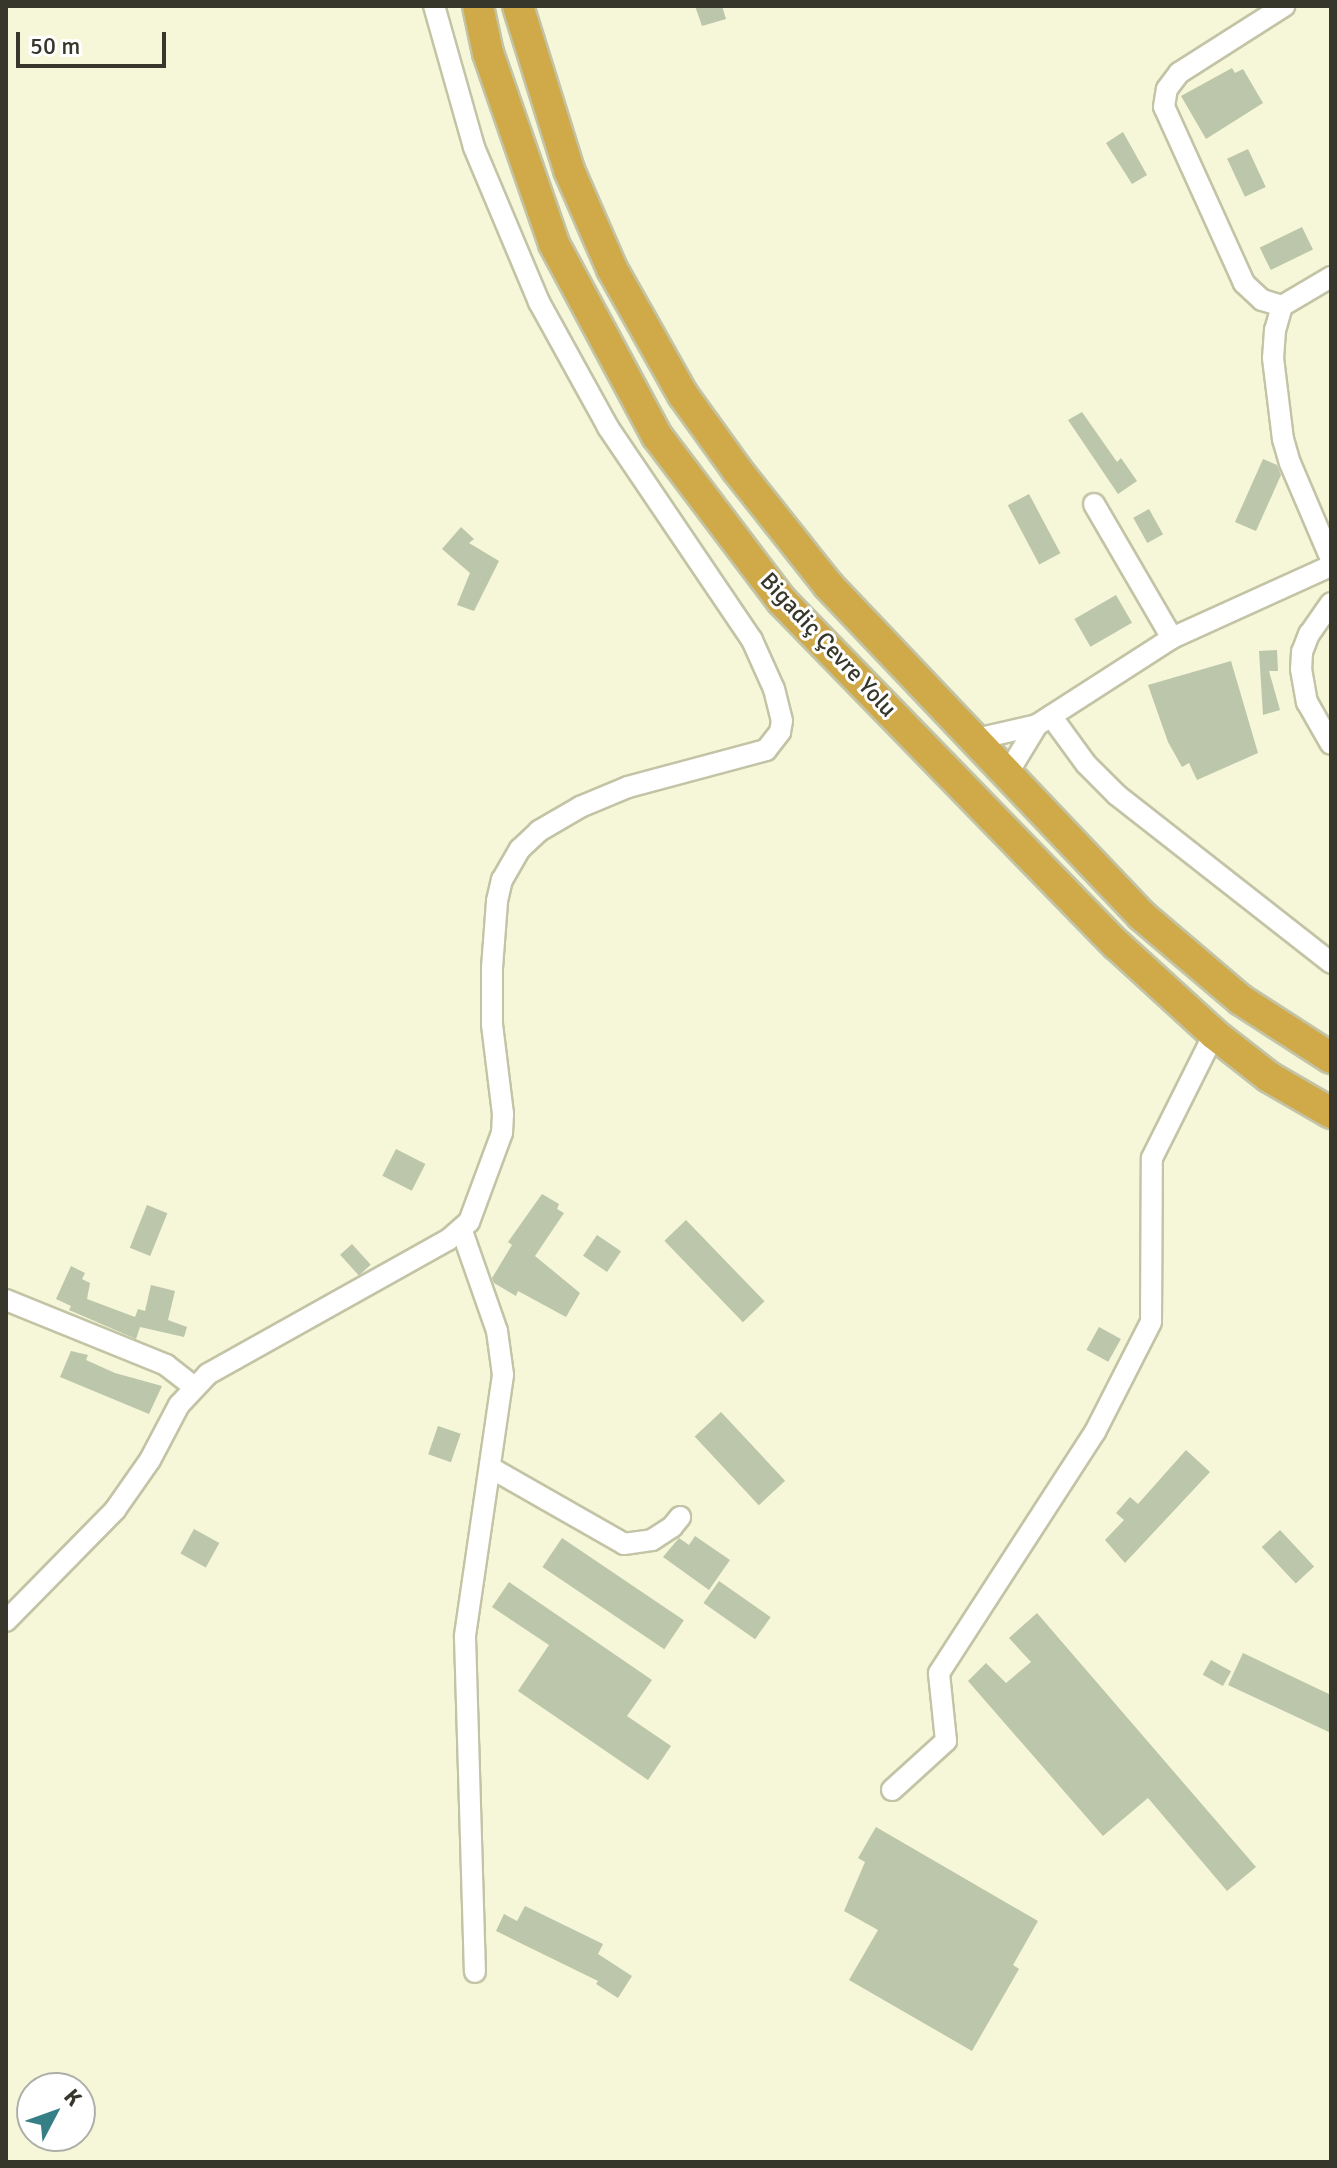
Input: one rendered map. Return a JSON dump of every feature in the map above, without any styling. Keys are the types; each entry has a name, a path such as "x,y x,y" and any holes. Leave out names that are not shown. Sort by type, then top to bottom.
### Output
{"highway":[{"name":"Bigadiç Çevre Yolu","path":"478,6 488,53 554,244 657,436 782,601 1117,945 1214,1034 1269,1077 1331,1113"},
{"name":"Bigadiç Çevre Yolu","path":"518,6 526,40 575,184 612,269 683,395 737,470 828,585 1006,776 1152,924 1241,1000 1331,1058"}],"street":[{"path":"6,1621 115,1510 150,1460 179,1405 193,1386 224,1362 462,1231 475,1211 502,1133 490,996 497,901 509,866 539,831 580,807 628,787 766,750 775,742 782,721 774,689 752,640 608,427 539,302 474,147 434,6"},
{"path":"1277,8 1179,73 1167,89 1164,107 1244,283 1262,300 1282,306"},
{"path":"1331,277 1282,306 1275,330 1273,358 1283,439 1298,486 1331,559"},
{"path":"1094,504 1172,638"},
{"path":"972,740 1044,720 1172,638 1331,566"},
{"path":"1331,603 1309,634 1302,652 1301,669 1307,702 1331,744"},
{"path":"1006,776 1044,720"},
{"path":"1044,720 1117,795 1331,963"},
{"path":"892,1790 946,1741 939,1673 1095,1432 1151,1322 1152,1158 1214,1034"},
{"path":"462,1231 501,1351 503,1394 465,1637 475,1972"},
{"path":"6,1300 166,1365 193,1386"},
{"path":"491,1468 624,1544 652,1540 672,1527 680,1517"}],"building":[{"path":"695,6 722,6 726,19 702,26"},
{"path":"1232,68 1235,73 1243,69 1263,103 1206,139 1181,96"},
{"path":"1123,132 1147,175 1132,184 1106,143"},
{"path":"1248,149 1266,187 1245,197 1227,159"},
{"path":"1302,227 1313,249 1271,270 1260,248"},
{"path":"1082,412 1117,462 1121,458 1137,481 1118,494 1068,420"},
{"path":"1263,459 1277,465 1281,475 1256,531 1235,522"},
{"path":"1029,494 1060,553 1039,564 1008,505"},
{"path":"1149,509 1163,534 1147,543 1133,518"},
{"path":"461,527 474,539 469,543 499,561 474,611 457,605 470,573 442,549"},
{"path":"1116,595 1132,623 1090,647 1074,619"},
{"path":"1277,650 1278,671 1269,671 1280,710 1263,715 1259,651"},
{"path":"1231,661 1258,753 1197,780 1189,763 1182,767 1168,742 1148,685"},
{"path":"396,1149 425,1164 412,1191 382,1176"},
{"path":"542,1194 559,1204 557,1209 564,1213 535,1256 580,1293 566,1317 518,1291 516,1296 494,1283 492,1278 512,1245 508,1242"},
{"path":"147,1205 167,1213 150,1256 130,1248"},
{"path":"686,1220 764,1301 743,1322 664,1241"},
{"path":"597,1235 621,1251 607,1272 583,1256"},
{"path":"352,1244 371,1265 359,1276 340,1255"},
{"path":"71,1266 85,1273 82,1279 90,1283 87,1299 135,1317 138,1309 145,1311 151,1285 175,1291 168,1320 187,1327 184,1337 140,1327 136,1339 69,1310 71,1306 56,1299"},
{"path":"1099,1327 1121,1339 1108,1362 1086,1350"},
{"path":"71,1351 88,1355 86,1360 115,1373 162,1386 149,1414 60,1377"},
{"path":"721,1412 785,1481 759,1505 695,1437"},
{"path":"438,1426 461,1434 451,1462 428,1454"},
{"path":"1186,1450 1210,1472 1125,1563 1105,1540 1124,1520 1116,1513 1130,1497 1138,1504"},
{"path":"194,1529 219,1543 206,1568 180,1553"},
{"path":"1280,1530 1314,1567 1296,1584 1262,1547"},
{"path":"695,1536 730,1560 709,1590 663,1557 679,1538 689,1545"},
{"path":"562,1538 684,1620 664,1649 542,1567"},
{"path":"719,1581 771,1617 755,1639 704,1603"},
{"path":"509,1582 652,1680 627,1716 671,1746 648,1780 518,1691 549,1645 492,1607"},
{"path":"1037,1613 1256,1867 1227,1891 1148,1798 1103,1836 968,1681 986,1663 1006,1683 1031,1662 1009,1638"},
{"path":"1243,1653 1331,1695 1331,1733 1228,1685"},
{"path":"1211,1660 1231,1671 1223,1686 1203,1675"},
{"path":"876,1827 1038,1921 1013,1965 1019,1969 972,2051 849,1980 878,1930 844,1911 865,1862 858,1858"},
{"path":"525,1906 603,1944 598,1954 632,1976 618,1998 596,1984 598,1981 496,1931 504,1914 517,1921"}]}
